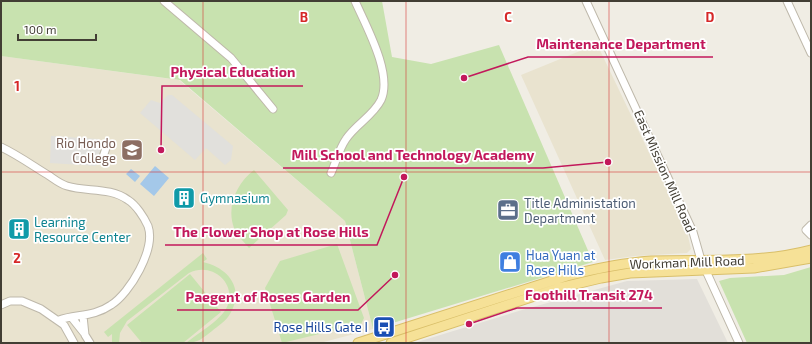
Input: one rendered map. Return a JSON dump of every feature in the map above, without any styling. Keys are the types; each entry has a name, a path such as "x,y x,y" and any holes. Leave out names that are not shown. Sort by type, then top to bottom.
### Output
{"main road":[{"name":"Workman Mill Road","path":"358,343 567,276 601,268 649,262 753,260 782,257 811,250"},
{"name":"Workman Mill Road","path":"391,343 559,288 600,278 630,273 754,268 811,258"},
{"path":"559,288 569,282 598,274 601,268"}],"street":[{"path":"164,1 231,58 273,109"},
{"path":"331,173 346,139 375,110 381,100 384,89 384,71 355,1"},
{"name":"East Mission Mill Road","path":"586,1 693,232 701,260 739,343"},
{"path":"787,1 811,53"},
{"path":"102,160 107,145"},
{"path":"1,147 65,185 81,189 116,192 129,200 138,210 148,227 148,242 144,259 131,285 122,297 110,306 83,316 59,320"},
{"path":"811,225 806,230 811,235"},
{"path":"1,305 10,301 22,301 41,309 59,320 64,325 74,343"},
{"path":"83,316 85,335"},
{"path":"72,318 90,343"}],"shaded area":[{"path":"597,44 687,232 691,249 687,253 635,256 605,260 521,75"},
{"name":"Rio Hondo College","path":"1,56 179,80 345,221 373,329 320,343 1,343"},
{"path":"168,95 172,95 233,146 231,160 225,165 206,148 195,160 140,113 151,100 160,103"},
{"path":"51,136 99,139 99,142 102,143 96,166 50,163"},
{"path":"697,279 728,343 414,343 522,310 627,281"}],"green space":[{"path":"1,1 382,1 392,57 431,64 499,45 593,262 373,329 345,221 180,80 1,56"},
{"path":"254,170 288,210 286,215 249,248 234,228 231,211 232,203 238,188"},
{"path":"337,244 364,318 361,324 282,343 265,288 280,261"},
{"path":"203,253 207,259 203,262 220,269 227,274 235,288 236,296 234,305 230,314 224,321 200,340 186,343 223,314 229,300 229,292 226,284 221,278 215,273 207,270 198,270 189,273 127,321 120,333 119,343 112,343 112,334 108,337 104,332"},
{"path":"811,267 811,343 747,343 719,281 730,278 784,275"},
{"path":"190,274 221,312 183,343 142,343 127,325"}],"water":[{"path":"155,166 169,178 154,196 140,184"},
{"path":"131,169 140,176 135,182 126,174"}],"place":[{"name":"Maintenance Department","path":"464,78"},
{"name":"Rio Hondo College","path":"132,150"},
{"name":"Physical Education","path":"161,150"},
{"name":"Mill School and Technology Academy","path":"608,162"},
{"name":"The Flower Shop at Rose Hills","path":"404,177"},
{"name":"Gymnasium","path":"184,198"},
{"name":"Title Administation Department","path":"508,210"},
{"name":"Learning Resource Center","path":"19,229"},
{"name":"Hua Yuan at Rose Hills","path":"510,262"},
{"name":"Paegent of Roses Garden","path":"395,275"},
{"name":"Foothill Transit 274","path":"469,324"},
{"name":"Rose Hills Gate I","path":"384,327"}]}
